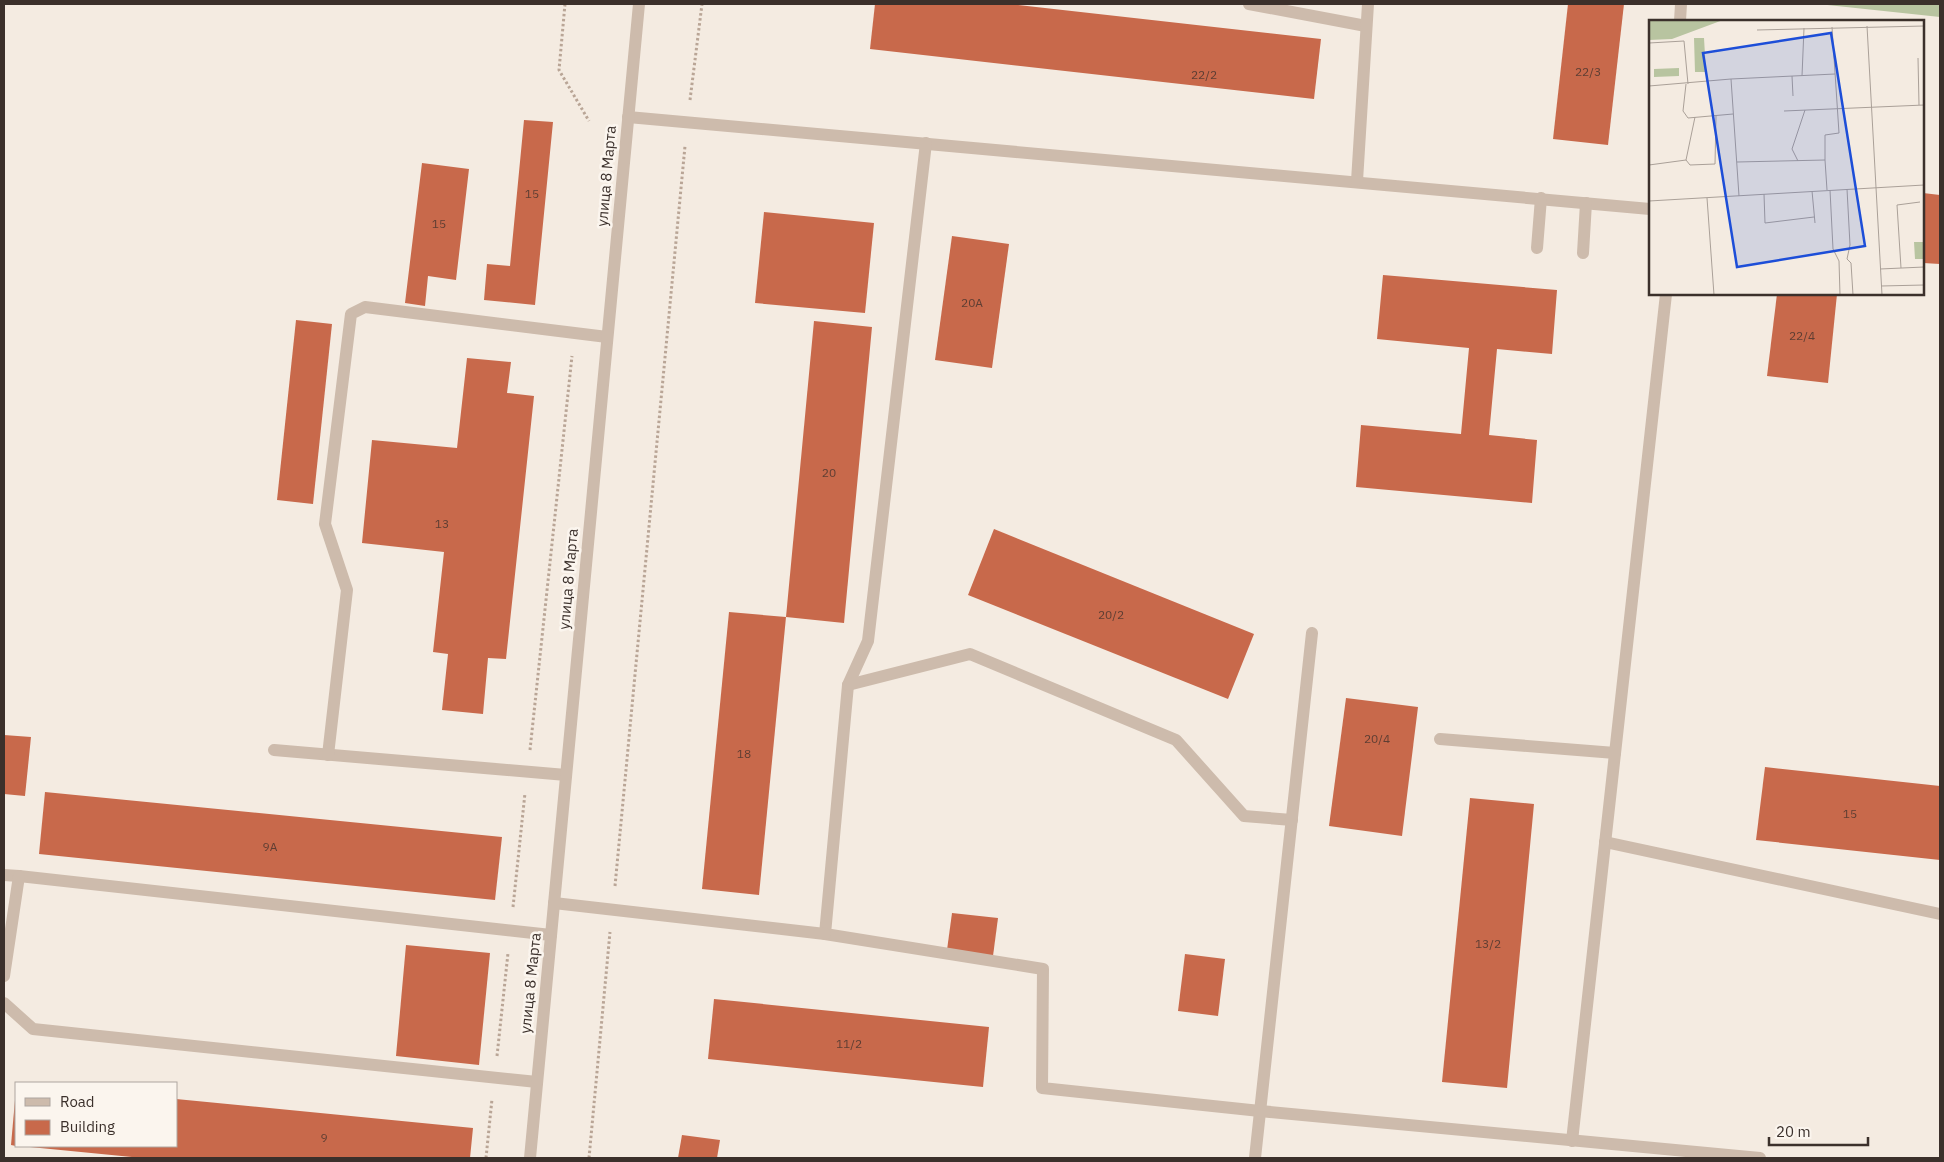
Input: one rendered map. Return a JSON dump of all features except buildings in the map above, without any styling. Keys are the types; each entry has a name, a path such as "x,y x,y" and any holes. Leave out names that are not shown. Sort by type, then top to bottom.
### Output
{"street":[{"name":"улица 8 Марта","path":"530,1158 639,4"},
{"path":"1249,4 1366,26"},
{"path":"1357,181 1368,4"},
{"path":"1680,20 1681,4"},
{"path":"628,117 1357,181 1649,209"},
{"path":"825,934 848,685 868,641 926,143"},
{"path":"1537,248 1541,198"},
{"path":"1583,253 1586,203"},
{"path":"1572,1141 1666,295"},
{"path":"328,755 347,590 324,524 351,314 365,307 608,337"},
{"path":"1255,1158 1312,632"},
{"path":"848,685 970,654 1176,740 1244,816 1292,820"},
{"path":"1440,739 1615,753"},
{"path":"274,750 566,775"},
{"path":"1605,842 1940,914"},
{"path":"4,875 551,935"},
{"path":"4,976 19,876"},
{"path":"554,903 825,934 1043,969 1042,1088 1260,1112 1760,1158"},
{"path":"4,1003 34,1029 537,1082"}],"path":[{"path":"565,4 558,70 589,121"},
{"path":"589,1158 688,122 702,4"},
{"path":"486,1158 575,333"}],"green space":[{"path":"1818,4 1940,4 1940,17"}]}
